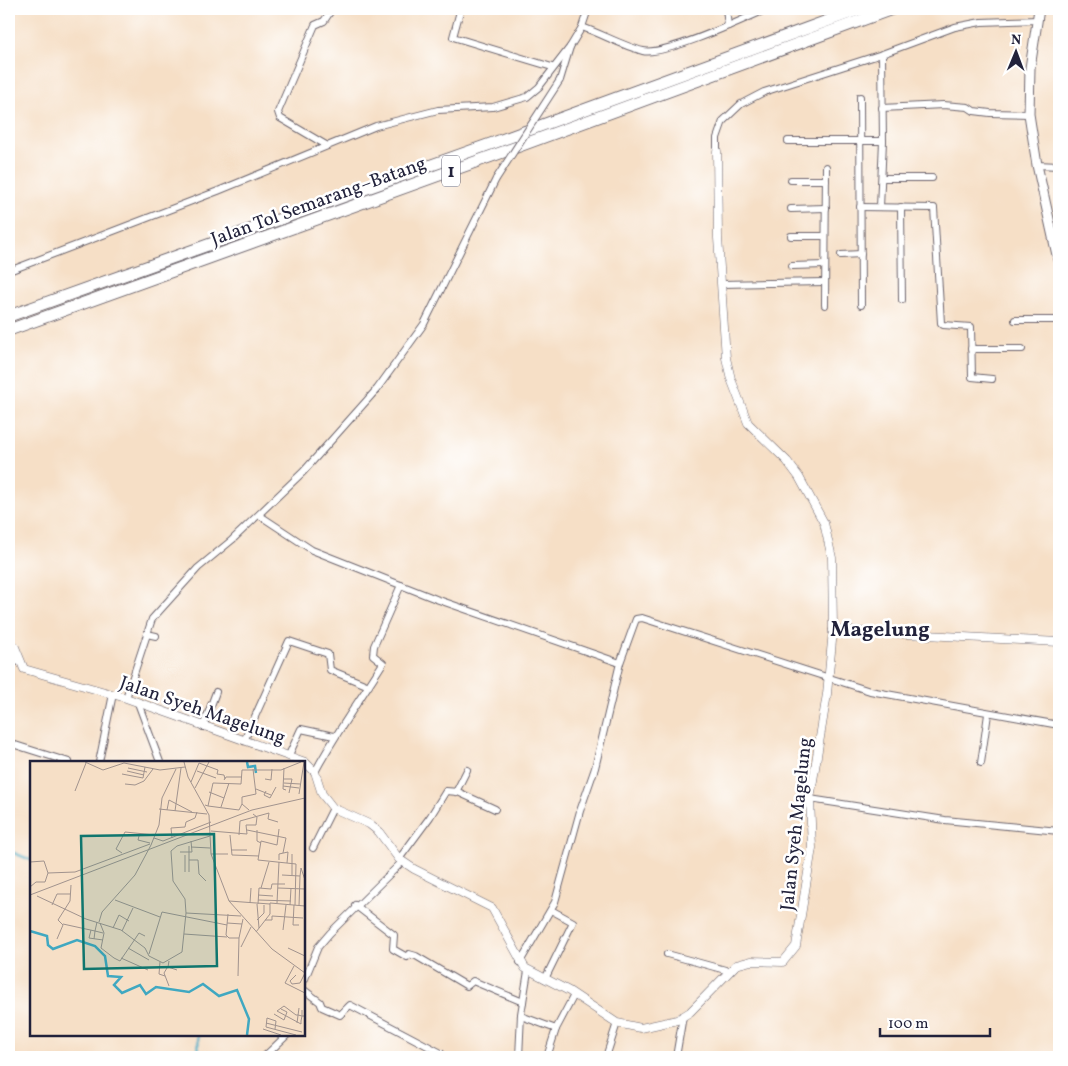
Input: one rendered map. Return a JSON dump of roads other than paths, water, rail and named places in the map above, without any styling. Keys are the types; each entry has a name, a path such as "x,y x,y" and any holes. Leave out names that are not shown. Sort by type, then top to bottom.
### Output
{"highway":[{"name":"Jalan Tol Semarang–Batang","path":"9,316 505,139 860,9"},
{"name":"Jalan Tol Semarang–Batang","path":"9,330 494,156 892,9"}],"main road":[{"path":"1040,9 1030,68 1029,114 1037,165 1059,264"}],"street":[{"path":"326,145 282,120 278,112 315,25 324,21 332,9"},
{"path":"9,271 391,121 448,108 493,107 527,97 539,87 552,67 570,46 582,27 588,9"},
{"path":"726,9 728,26"},
{"path":"582,27 643,51 657,52 728,26 767,9"},
{"path":"460,10 453,37 552,67"},
{"path":"716,151 717,138 723,121 740,104 764,92 967,24 1038,20"},
{"path":"126,698 153,617 183,583 259,516 303,472 364,405 424,324 496,179 560,80 570,46"},
{"path":"880,206 883,178 882,54"},
{"path":"860,97 861,305"},
{"path":"882,108 942,105 968,107 974,111 1029,114"},
{"path":"788,141 882,141"},
{"name":"Jalan Syeh Magelung","path":"333,808 364,821 374,828 401,860 453,890 492,908 520,962 528,971 574,995 617,1023 641,1028 672,1022 690,1012 729,971 745,962 783,962 794,950 812,848 810,799 829,677 833,630 832,558 824,523 799,477 787,461 748,422 732,382 726,358 718,238 716,151"},
{"path":"1037,165 1059,166"},
{"path":"825,305 826,168"},
{"path":"883,178 932,178"},
{"path":"791,180 826,180"},
{"path":"860,206 934,208 941,323 942,325 970,326 972,377 992,379"},
{"path":"901,207 902,300"},
{"path":"791,209 826,208"},
{"path":"791,236 826,236"},
{"path":"841,254 861,254"},
{"path":"792,266 825,265"},
{"path":"722,284 825,282"},
{"path":"1015,320 1059,320"},
{"path":"971,349 1022,349"},
{"path":"259,516 312,550 401,585 620,663"},
{"path":"313,848 333,808 322,794 314,772 334,736 350,715 383,662 373,655 374,646 401,585"},
{"path":"520,962 551,910 580,811 596,768 620,663 634,621 642,618 870,691 988,714 1059,725"},
{"path":"833,630 1059,642"},
{"path":"147,634 156,636"},
{"path":"244,741 289,641 328,654 330,670 369,686"},
{"name":"Jalan Syeh Magelung","path":"9,644 15,647 24,669 126,698 303,761"},
{"path":"9,665 20,660"},
{"path":"203,727 216,692"},
{"path":"99,761 113,694"},
{"path":"138,703 160,761"},
{"path":"981,763 988,714"},
{"path":"289,755 301,729 334,736"},
{"path":"9,743 62,761"},
{"name":"Jalan Syeh Magelung","path":"305,762 314,772"},
{"path":"456,792 467,770"},
{"path":"305,979 318,947 355,905 401,860 445,791 456,792 496,809"},
{"path":"810,799 945,820 1059,831"},
{"path":"355,905 394,935 393,949 399,954 407,957 410,954 416,956 467,986 473,981 523,1002"},
{"path":"545,980 573,922 551,910"},
{"path":"666,954 729,971"},
{"path":"519,1057 521,1016 528,971"},
{"path":"305,991 320,1002 322,1007 336,1014 340,1015 350,1005 440,1053 443,1057"},
{"path":"547,1057 556,1030 574,995"},
{"path":"521,1016 556,1030"},
{"path":"676,1057 683,1016"},
{"path":"606,1057 617,1023"},
{"path":"264,1057 286,1036"}],"waterway":[{"path":"9,851 30,860"},
{"path":"198,1036 199,1057"}],"district":[{"name":"Magelung","path":"880,629"}]}
